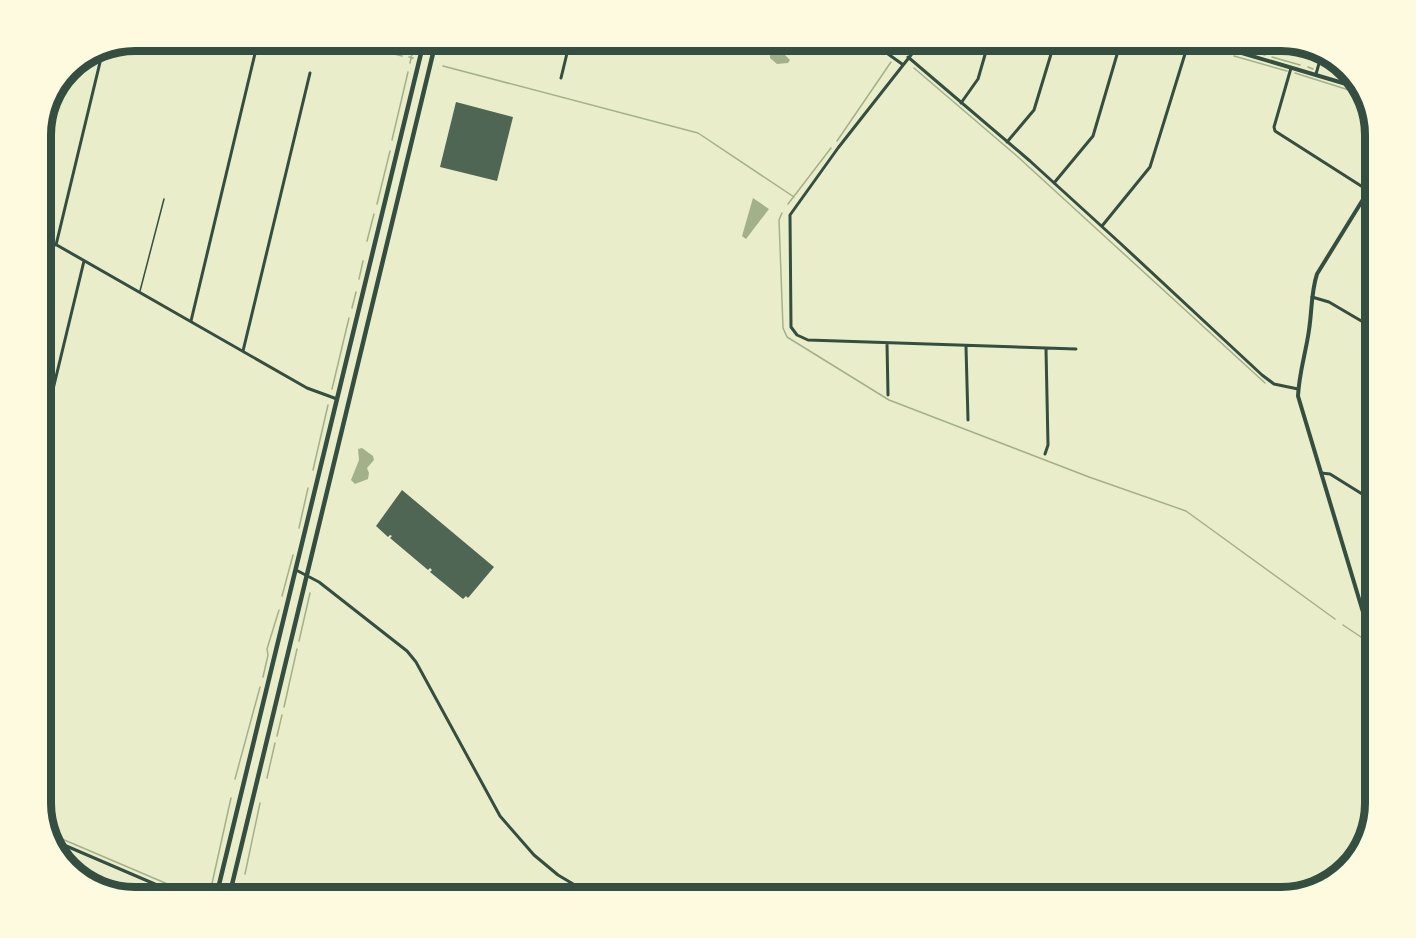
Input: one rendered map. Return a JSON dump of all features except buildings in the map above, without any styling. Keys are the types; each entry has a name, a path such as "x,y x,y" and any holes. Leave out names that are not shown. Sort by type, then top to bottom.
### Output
{"main road":[{"path":"218,887 421,51"},
{"path":"231,887 433,51"}],"street":[{"path":"191,321 255,51"},
{"path":"561,78 567,51"},
{"path":"885,51 902,64"},
{"path":"913,51 790,215 789,320 793,331 801,338 808,340 1076,350"},
{"path":"961,103 978,79 986,51"},
{"path":"1007,142 1034,110 1052,51"},
{"path":"1054,183 1092,138 1118,51"},
{"path":"1102,226 1150,167 1186,51"},
{"path":"1238,51 1348,84"},
{"path":"908,57 1102,226 1268,380 1274,384 1298,389"},
{"path":"56,245 101,58"},
{"path":"1316,74 1320,61"},
{"path":"1292,67 1274,127 1275,131 1365,187"},
{"path":"243,351 310,73"},
{"path":"1365,196 1319,269 1314,281 1309,332 1298,389 1300,406 1365,616"},
{"path":"51,242 307,388 337,399"},
{"path":"51,398 84,261"},
{"path":"1312,297 1334,304 1365,323"},
{"path":"887,343 888,395"},
{"path":"966,346 968,420"},
{"path":"1045,454 1048,445 1046,349"},
{"path":"1321,472 1330,474 1365,496"},
{"path":"296,570 307,575 407,651 416,662 500,816 534,855 558,875 578,887"},
{"path":"61,844 161,887"}],"lane":[{"path":"140,292 164,199"}],"shaded area":[{"path":"770,51 791,51 785,55 790,60 788,63 777,64 770,58"},
{"path":"753,198 769,209 746,239 742,236"},
{"path":"362,448 373,456 374,460 367,468 368,479 355,484 351,480 359,460 358,449"}],"waterway":[{"path":"383,51 402,56"},
{"path":"1218,51 1225,53"},
{"path":"1257,53 1265,55"},
{"path":"410,63 412,54"},
{"path":"1234,56 1287,71"},
{"path":"409,57 413,58"},
{"path":"1272,57 1300,65"},
{"path":"837,141 891,62"},
{"path":"443,66 698,133 794,197"},
{"path":"1308,67 1313,69"},
{"path":"914,68 1018,157 1265,383"},
{"path":"392,140 408,72"},
{"path":"1295,73 1352,91"},
{"path":"788,204 831,148"},
{"path":"377,204 390,151"},
{"path":"782,213 779,220 783,328 787,337 889,400 1089,477 1186,511 1335,619"},
{"path":"367,241 374,214"},
{"path":"359,279 363,261"},
{"path":"352,308 356,292"},
{"path":"332,389 349,318"},
{"path":"313,470 328,405"},
{"path":"299,528 308,488"},
{"path":"282,596 293,555"},
{"path":"299,641 310,593"},
{"path":"263,677 268,655 267,649 279,610"},
{"path":"1343,625 1361,637 1365,645"},
{"path":"284,707 297,649"},
{"path":"235,779 260,687"},
{"path":"277,736 282,715"},
{"path":"267,778 275,743"},
{"path":"211,887 231,798"},
{"path":"245,874 260,803"},
{"path":"58,837 175,887"}]}
